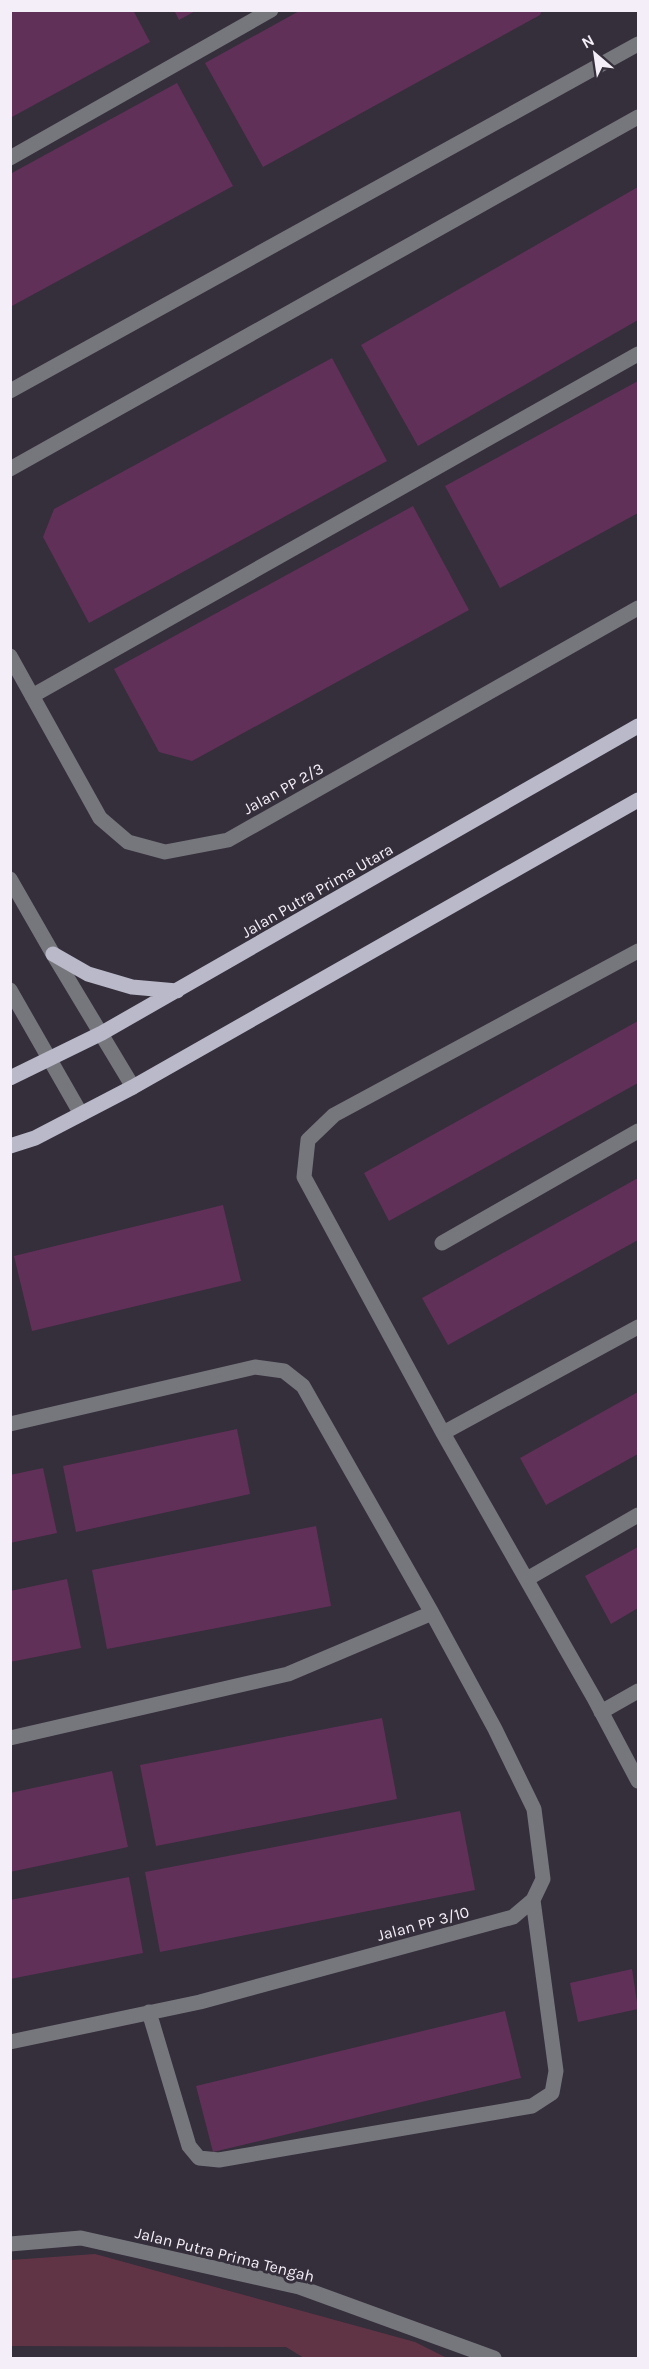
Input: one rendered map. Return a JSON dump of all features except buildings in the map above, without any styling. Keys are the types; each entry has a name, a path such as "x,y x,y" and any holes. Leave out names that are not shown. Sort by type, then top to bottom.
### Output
{"main road":[{"name":"Jalan Putra Prima Utara","path":"10,1078 102,1033 639,726"},
{"path":"10,1146 35,1138 133,1087 639,800"},
{"path":"53,954 88,974 110,981 132,987 177,991"}],"street":[{"path":"10,158 271,10"},
{"path":"10,391 639,44"},
{"path":"10,469 639,117"},
{"path":"32,696 639,354"},
{"name":"Jalan PP 2/3","path":"10,657 100,818 128,842 165,852 228,840 639,608"},
{"path":"10,879 133,1087"},
{"path":"639,951 334,1115 308,1140 304,1177 443,1433 639,1781"},
{"path":"10,990 81,1114"},
{"path":"442,1243 639,1131"},
{"path":"443,1433 639,1327"},
{"path":"10,1424 255,1367 284,1371 303,1386 432,1613 495,1729 534,1809 543,1879 533,1900 556,2071 552,2093 532,2106 219,2160 199,2158 189,2146 149,2012"},
{"path":"527,1579 639,1515"},
{"path":"10,1738 288,1674 432,1613"},
{"path":"601,1712 639,1691"},
{"name":"Jalan PP 3/10","path":"10,2042 200,2002 513,1917 533,1900"},
{"name":"Jalan Putra Prima Tengah","path":"10,2244 81,2238 299,2287 494,2358"}],"shaded area":[{"path":"95,2254 415,2342 447,2358 304,2358 286,2347 11,2346 11,2260"}]}
